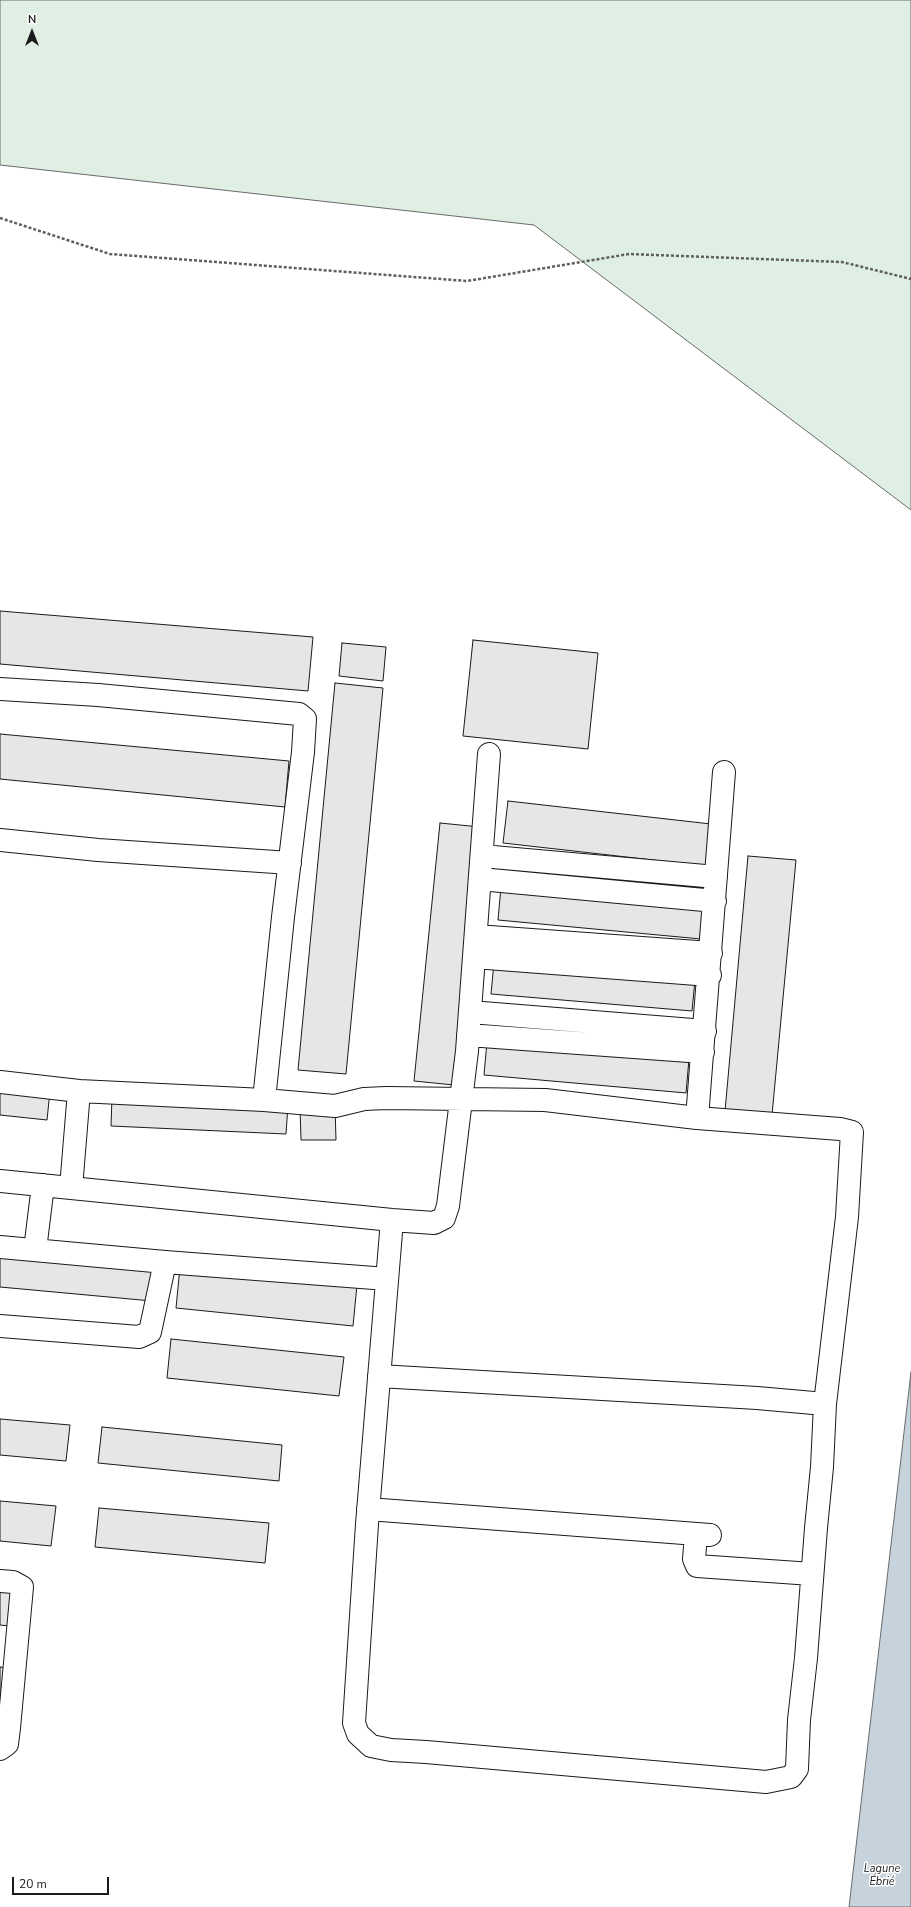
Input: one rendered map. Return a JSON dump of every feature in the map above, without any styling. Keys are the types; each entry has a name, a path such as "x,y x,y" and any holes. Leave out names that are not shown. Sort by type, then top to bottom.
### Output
{"lane":[{"path":"0,689 98,695 299,714 305,719 303,752 264,1100"},
{"path":"0,1181 392,1220 434,1223 444,1218 448,1206 468,1035 489,754"},
{"path":"697,1118 710,975 724,772"},
{"path":"0,840 98,850 290,863"},
{"path":"482,856 716,877"},
{"path":"480,879 714,901"},
{"path":"476,936 711,953"},
{"path":"474,958 710,975"},
{"path":"470,1012 705,1031"},
{"path":"468,1035 703,1052"},
{"path":"0,1082 79,1090 264,1100 335,1106 371,1099 461,1098 545,1100 697,1118 759,1124 840,1129 852,1132 847,1217 825,1404 822,1467 806,1658 799,1720 797,1769 791,1778 766,1782 390,1750 370,1746 358,1734 354,1722 368,1509 392,1220"},
{"path":"71,1188 79,1090"},
{"path":"35,1250 43,1185"},
{"path":"0,1247 165,1262 387,1279"},
{"path":"0,1326 139,1337 150,1332 165,1262"},
{"path":"379,1376 757,1398 825,1404"},
{"path":"368,1509 703,1534 694,1559 697,1566 812,1574"},
{"path":"0,1581 13,1582 22,1587 8,1637 5,1716 7,1744 0,1749"}],"path":[{"path":"0,218 110,254 467,281 629,254 842,262 911,279"}],"green space":[{"path":"0,0 911,0 911,510 534,225 0,165"}],"water":[{"name":"Lagune Ébrié","path":"911,1372 911,1907 849,1907"}],"building":[{"path":"0,611 313,637 308,691 0,664"},
{"path":"473,640 598,653 588,749 463,736"},
{"path":"342,643 386,647 383,681 339,676"},
{"path":"335,683 383,688 346,1074 298,1070"},
{"path":"0,734 289,761 285,807 0,779"},
{"path":"508,801 711,824 706,866 503,843"},
{"path":"440,823 480,827 454,1085 414,1081"},
{"path":"748,856 796,860 772,1115 725,1111"},
{"path":"501,887 704,906 701,939 498,920"},
{"path":"494,962 695,980 692,1011 491,994"},
{"path":"487,1042 689,1059 686,1093 484,1075"},
{"path":"0,1086 50,1091 47,1120 0,1115"},
{"path":"112,1097 288,1105 286,1134 111,1126"},
{"path":"335,1106 336,1140 301,1140 300,1107"},
{"path":"0,1252 156,1267 152,1301 0,1287"},
{"path":"180,1267 357,1285 353,1326 176,1308"},
{"path":"171,1339 344,1357 339,1396 167,1378"},
{"path":"0,1419 70,1425 66,1461 0,1455"},
{"path":"102,1427 282,1445 279,1481 98,1463"},
{"path":"0,1501 56,1506 51,1546 0,1541"},
{"path":"99,1508 269,1523 265,1563 95,1547"},
{"path":"0,1587 12,1588 9,1626 0,1625"},
{"path":"0,1667 7,1668 0,1708"}]}
